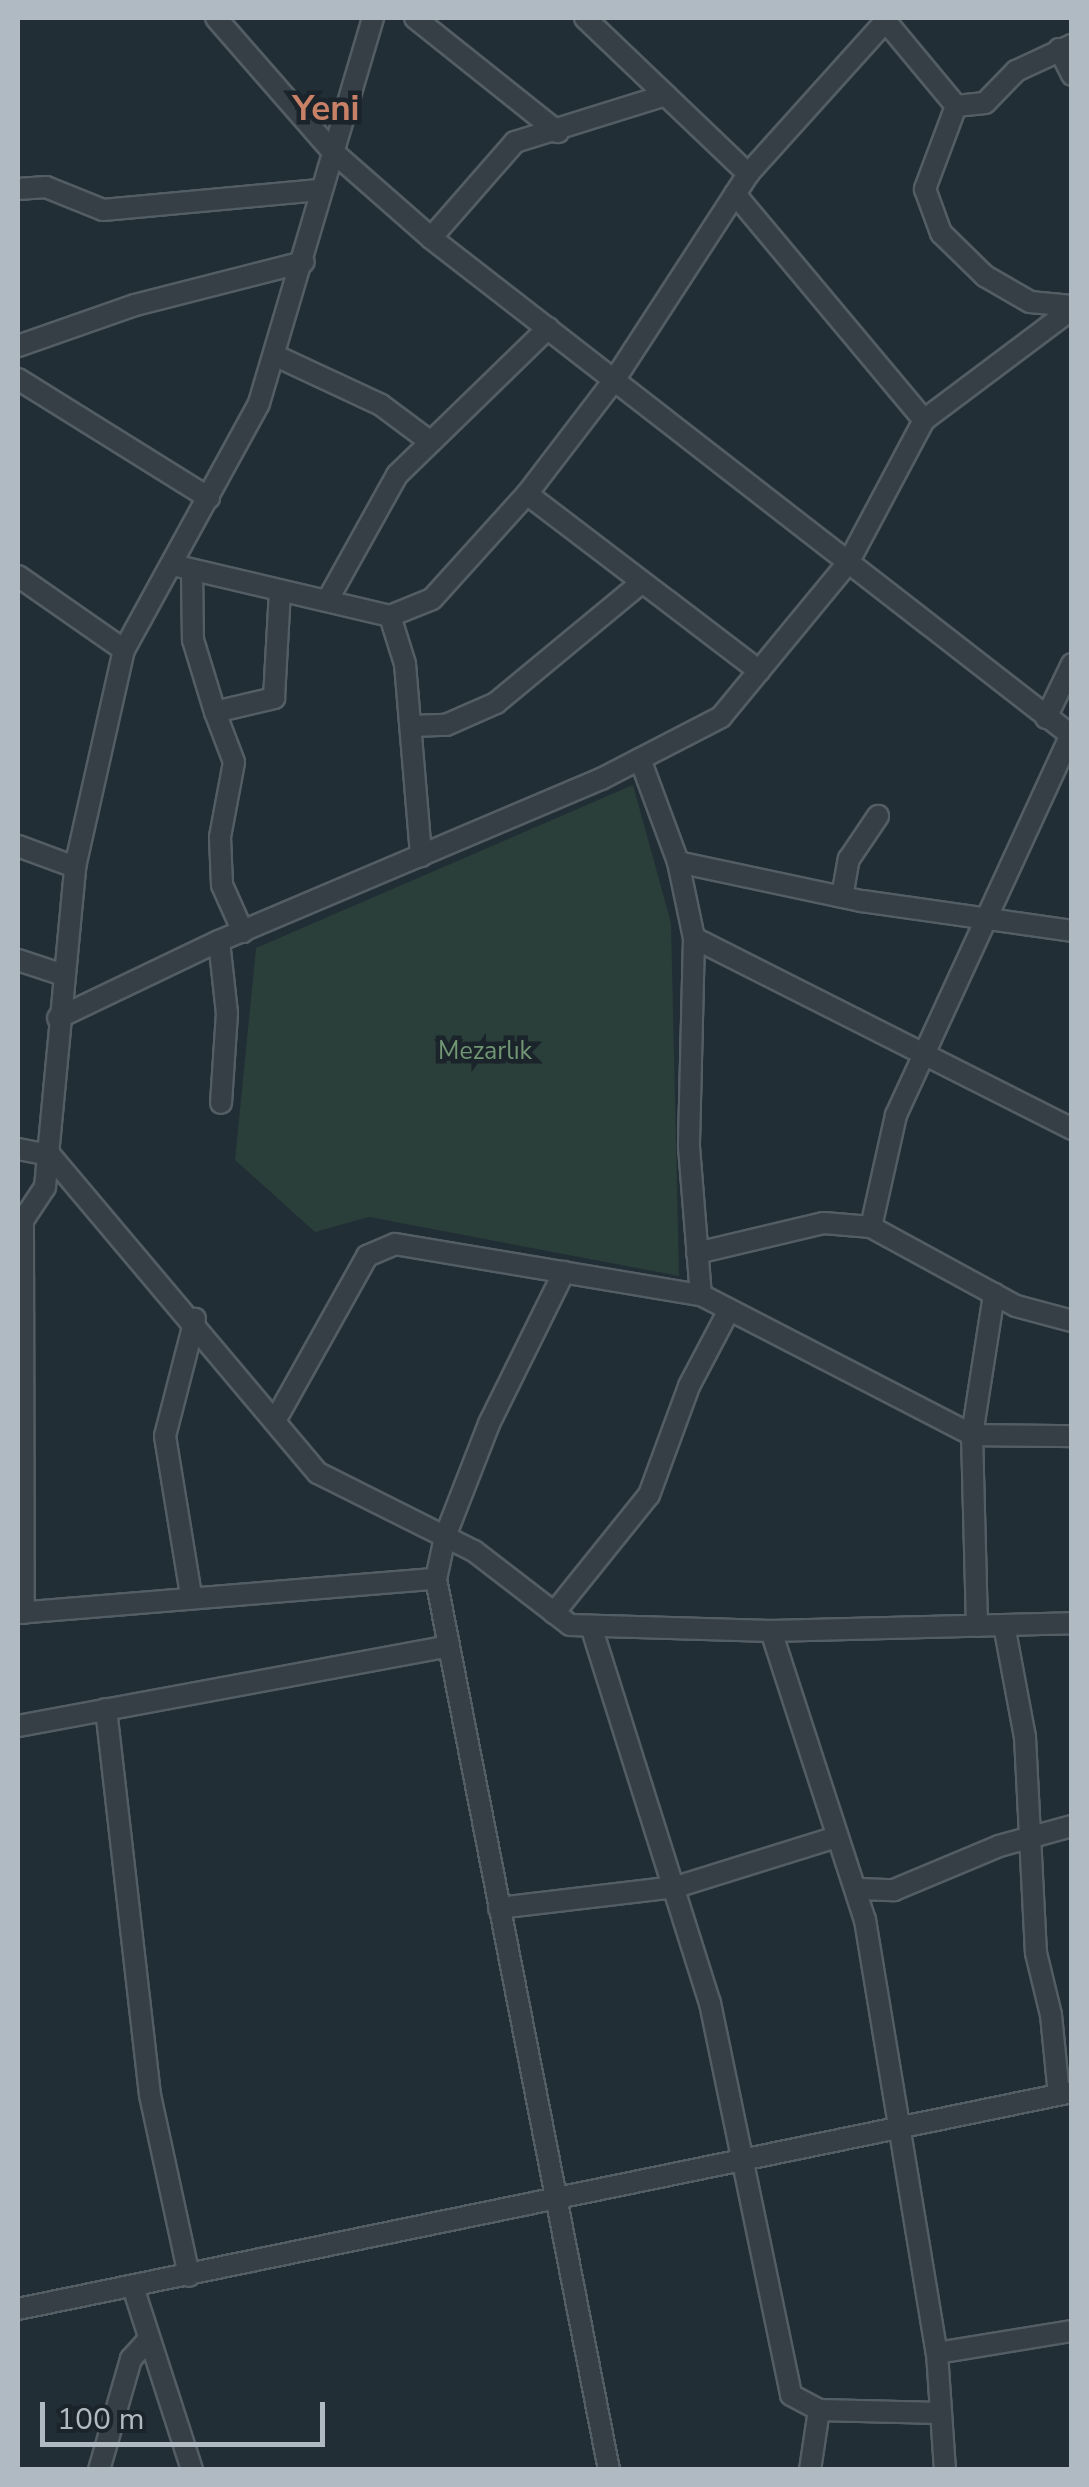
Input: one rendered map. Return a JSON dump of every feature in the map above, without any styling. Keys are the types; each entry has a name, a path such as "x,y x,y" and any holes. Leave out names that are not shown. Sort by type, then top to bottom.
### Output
{"street":[{"path":"216,18 332,150 431,238 1071,736 990,920 896,1115 871,1227"},
{"path":"373,18 319,190 304,262 260,403 209,498 183,568 124,650 75,867 58,1018 46,1187 20,1224 20,1613 191,1595 436,1579"},
{"path":"414,18 558,132"},
{"path":"585,18 748,174"},
{"path":"183,568 390,616 432,599 527,494 615,379 748,174 884,19 956,106"},
{"path":"956,106 986,103 1016,71 1065,47 1072,75"},
{"path":"431,238 515,142 666,96"},
{"path":"956,106 925,189 941,233 985,276 1030,302 1072,308"},
{"path":"18,190 46,188 103,210 319,190"},
{"path":"734,194 924,420"},
{"path":"18,346 135,306 304,262"},
{"path":"58,1018 219,942 640,759 722,717 848,563 924,420 1072,308"},
{"path":"327,601 397,475 428,440 548,328"},
{"path":"274,356 381,405 428,440"},
{"path":"18,379 209,498"},
{"path":"527,494 759,672"},
{"path":"183,568 194,640 234,762 220,837 222,885 242,932"},
{"path":"18,576 124,650"},
{"path":"411,726 446,724 496,703 641,584"},
{"path":"215,712 274,698 280,590"},
{"path":"390,616 405,664 421,856"},
{"path":"1046,718 1072,664"},
{"path":"640,759 678,862 694,938 698,974 687,1034 701,1296"},
{"path":"842,897 849,859 878,816"},
{"path":"18,846 75,867"},
{"path":"678,862 842,897 1072,932"},
{"path":"694,938 1072,1129"},
{"path":"219,942 226,1013 220,1103"},
{"path":"18,960 63,975"},
{"path":"18,1148 50,1155 194,1320 318,1472 444,1537 570,1625 771,1631 1072,1623"},
{"path":"698,1253 824,1224 871,1227 994,1294 1072,1321"},
{"path":"276,1420 367,1256 394,1244 701,1296 972,1436 1072,1436"},
{"path":"564,1272 489,1424 444,1537 436,1579 609,2470"},
{"path":"977,1626 972,1436 994,1294"},
{"path":"554,1613 649,1495 689,1386 729,1310"},
{"path":"191,1595 165,1436 194,1320"},
{"path":"18,2309 1065,2093 1052,2015 1036,1953 1025,1737 1004,1625"},
{"path":"591,1626 710,2003 791,2395 819,2410 940,2412"},
{"path":"771,1631 856,1889 889,2038 895,2129 938,2353 945,2470"},
{"path":"18,1726 449,1646"},
{"path":"106,1709 150,2095 189,2276"},
{"path":"856,1889 894,1890 1029,1838 1072,1826"},
{"path":"499,1908 676,1888 838,1837"},
{"path":"133,2288 192,2470"},
{"path":"938,2353 1072,2330"},
{"path":"100,2470 131,2359 149,2339"},
{"path":"810,2470 819,2410"}],"green space":[{"name":"Mezarlık","path":"633,785 671,923 679,1276 369,1217 315,1232 235,1160 256,948"}],"district":[{"name":"Yeni","path":"326,109"}]}
